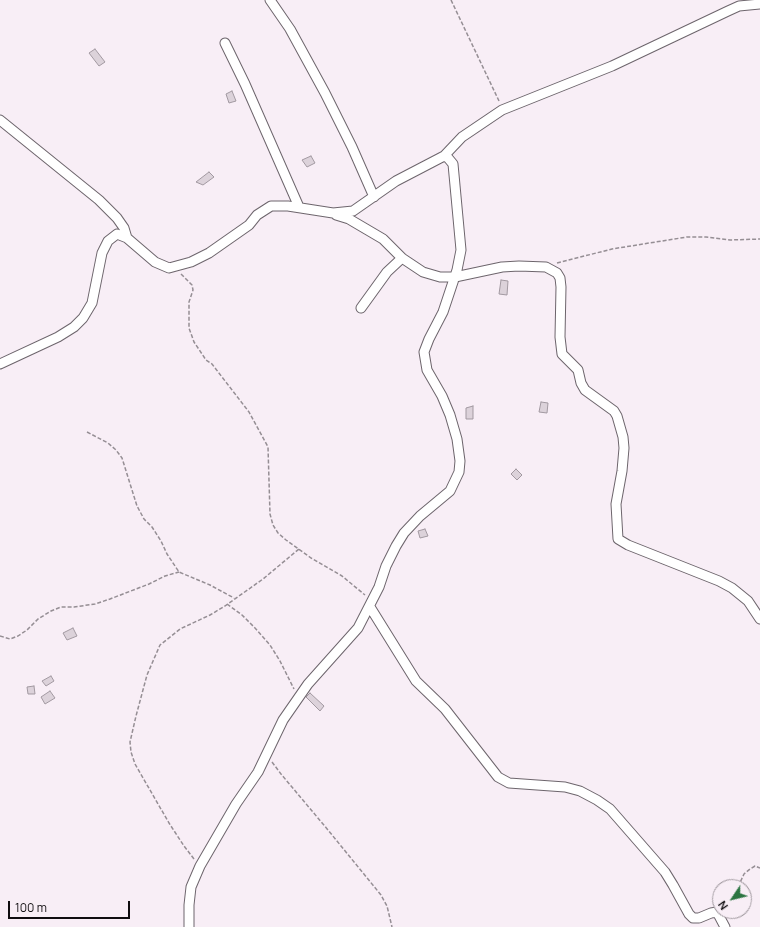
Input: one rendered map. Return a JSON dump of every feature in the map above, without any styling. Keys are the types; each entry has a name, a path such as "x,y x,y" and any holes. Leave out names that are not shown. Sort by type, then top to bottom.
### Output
{"street":[{"path":"270,0 290,29 322,87 352,147 374,197"},
{"path":"333,214 353,211 396,181 444,156 462,137 502,110 612,66 739,6 760,4"},
{"path":"225,43 245,84 299,208"},
{"path":"0,120 98,200 117,218 124,228 127,238"},
{"path":"189,927 190,891 200,866 236,804 258,772 283,720 298,697 358,628 379,588 386,566 404,533 420,516 450,491 459,472 460,461 457,439 450,415 442,396 426,370 424,352 429,338 443,312 460,260 461,241 453,164 444,156"},
{"path":"0,364 58,337 74,327 83,318 92,303 102,253 108,241 117,234 127,238 154,262 169,268 191,262 209,253 249,225 257,215 271,206 288,206 333,214 349,219 383,239 402,258 423,272 440,277 455,277 502,267 546,267 557,273 561,283 560,337 562,354 578,370 581,383 585,390 614,411 623,437 624,448 622,471 616,504 618,539 628,545 719,581 732,588 748,602 760,619"},
{"path":"361,308 387,272 402,258"},
{"path":"371,604 416,681 445,709 498,777 509,783 565,787 580,791 597,800 610,809 665,872 689,914 693,918 698,918 717,912 726,927"}],"path":[{"path":"451,0 480,59 502,110"},
{"path":"546,267 612,249 687,237 706,237 730,240 760,239"},
{"path":"174,267 192,285 193,290 189,302 189,328 194,342 206,360 212,364 249,412 268,447 270,514 278,533 310,558 342,576 371,604"},
{"path":"87,432 108,443 122,458 137,506 144,519 152,527 161,541 167,554 179,572 210,585 234,599"},
{"path":"200,866 180,840 135,764 131,752 130,742 147,675 160,644 180,629 210,615 227,604 263,579 298,549"},
{"path":"0,636 10,639 18,636 51,611 61,607 95,604 149,584 164,576 179,572"},
{"path":"227,604 242,615 270,645 280,661 298,697"},
{"path":"268,749 271,760 281,774 380,895 387,906 392,927"},
{"path":"742,879 744,874 750,869 755,866 760,868"}],"building":[{"path":"95,49 105,62 99,66 89,53"},
{"path":"232,91 236,101 229,103 226,94"},
{"path":"311,156 315,163 307,167 302,160"},
{"path":"209,172 214,177 203,185 196,182"},
{"path":"501,280 508,281 507,295 499,294"},
{"path":"541,402 548,403 547,413 539,412"},
{"path":"473,406 473,419 466,419 466,408"},
{"path":"516,469 522,475 517,480 511,474"},
{"path":"425,529 428,536 420,538 418,531"},
{"path":"73,628 77,636 67,640 63,633"},
{"path":"51,676 54,681 46,686 42,681"},
{"path":"34,686 35,694 28,694 27,687"},
{"path":"50,691 55,698 45,704 41,697"},
{"path":"310,693 324,706 320,711 306,697"}]}
